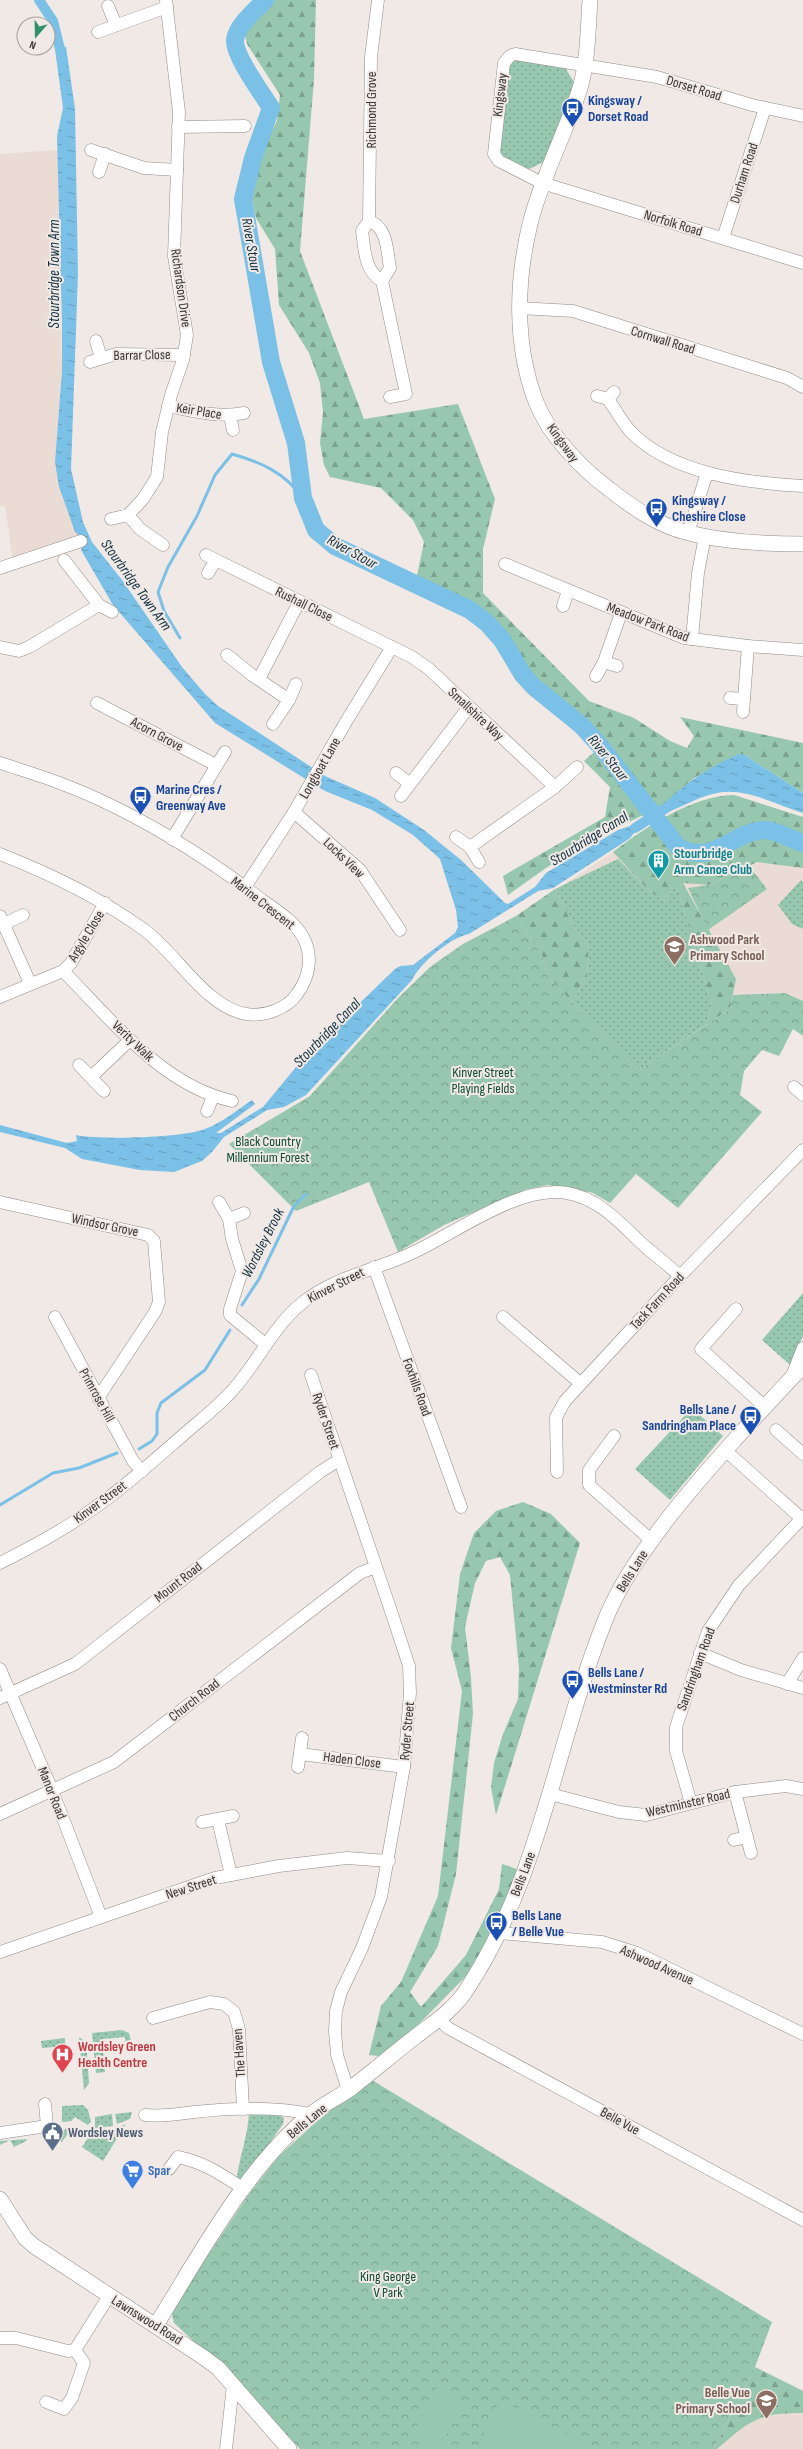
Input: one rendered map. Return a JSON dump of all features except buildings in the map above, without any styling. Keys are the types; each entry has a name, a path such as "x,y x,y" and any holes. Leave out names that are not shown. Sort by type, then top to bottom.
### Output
{"street":[{"name":"Richmond Grove","path":"378,0 371,57 369,221 362,231 367,264 374,276 382,281"},
{"name":"Kingsway","path":"590,0 584,64 580,86 568,121 542,183 529,228 519,308 523,350 537,403 576,461 586,472 630,506 688,533 767,543 803,544"},
{"path":"98,32 167,4"},
{"name":"Richardson Drive","path":"128,515 143,499 157,478 162,432 168,406 184,355 187,335 174,256 179,112 172,66 167,4"},
{"path":"108,6 116,25"},
{"name":"Kingsway","path":"542,183 499,161 494,154 504,63 510,56 515,54 584,64"},
{"name":"Dorset Road","path":"584,64 657,77 765,108 803,116"},
{"name":"Durham Road","path":"723,238 765,108"},
{"path":"178,127 245,126"},
{"path":"91,150 144,168 177,170"},
{"path":"99,172 105,154"},
{"name":"Norfolk Road","path":"542,183 803,263"},
{"path":"369,221 376,223 382,230 390,268 382,281 406,394 390,397"},
{"name":"Cornwall Road","path":"519,308 573,311 787,378 803,387"},
{"name":"Barrar Close","path":"96,341 101,358"},
{"name":"Barrar Close","path":"90,362 116,354 184,355"},
{"path":"606,396 630,430 650,448 707,473 757,484 803,486"},
{"name":"Keir Place","path":"168,406 211,415 244,413"},
{"name":"Keir Place","path":"230,415 233,430"},
{"path":"688,533 707,473"},
{"path":"110,519 128,515 140,529 163,545"},
{"path":"692,639 698,573 705,536"},
{"path":"0,568 81,541"},
{"name":"Rushall Close","path":"208,573 211,558 392,647"},
{"path":"64,560 99,605 112,612"},
{"name":"Meadow Park Road","path":"505,564 568,591 692,639 748,646 803,650"},
{"path":"563,606 568,591"},
{"path":"259,679 299,602"},
{"path":"0,647 19,651 29,647 99,605"},
{"path":"596,676 604,662 621,612"},
{"path":"743,712 748,646"},
{"name":"Smallshire Way","path":"392,647 412,657 429,669 468,708 555,787"},
{"name":"Longboat Lane","path":"245,887 294,812 325,761 347,720 392,647"},
{"path":"227,655 289,700"},
{"path":"604,662 617,666"},
{"path":"273,724 289,700 296,684"},
{"path":"730,698 744,699"},
{"name":"Acorn Grove","path":"97,703 216,765"},
{"path":"401,796 468,708"},
{"path":"172,839 225,752"},
{"name":"Marine Crescent","path":"0,763 64,784 172,839 245,887 295,925 304,940 308,955 308,972 303,986 294,999 280,1008 263,1014 246,1014 228,1008 208,994 145,930 105,903 49,873 0,854"},
{"path":"470,847 555,787 577,767"},
{"path":"396,773 410,784"},
{"name":"Locks View","path":"294,812 360,870 400,930"},
{"path":"456,837 470,847 479,862"},
{"name":"Argyle Close","path":"0,997 30,983 63,971 71,963 105,903"},
{"path":"23,915 2,920 30,983"},
{"name":"Verity Walk","path":"63,971 130,1040 160,1067 213,1096 232,1101"},
{"path":"91,1077 130,1040"},
{"path":"79,1065 104,1091"},
{"path":"794,1087 803,1095"},
{"path":"207,1111 213,1096"},
{"name":"Tack Farm Road","path":"557,1472 556,1417 580,1384 680,1276 803,1150"},
{"name":"Kinver Street","path":"0,1563 54,1535 88,1513 142,1471 237,1386 265,1344 288,1315 304,1301 331,1285 412,1253 485,1214 532,1195 551,1192 566,1193 602,1206 680,1276"},
{"name":"Windsor Grove","path":"0,1202 148,1235 154,1241 159,1302 155,1312 98,1398"},
{"path":"219,1202 229,1219 232,1239 242,1271 230,1309 230,1315 265,1344"},
{"path":"229,1219 244,1213"},
{"name":"Foxhills Road","path":"374,1267 461,1507"},
{"path":"736,1309 700,1350 765,1407"},
{"name":"Primrose Hill","path":"55,1317 133,1461 142,1471"},
{"path":"503,1317 580,1384"},
{"path":"790,1379 803,1348"},
{"name":"Bells Lane","path":"156,2325 244,2189 278,2145 311,2114 348,2090 439,2018 466,1991 500,1933 531,1857 604,1621 624,1581 651,1540 725,1450 803,1366"},
{"name":"Ryder Street","path":"311,1375 408,1666 410,1709 404,1767 389,1861 376,1916 341,1992 336,2011 335,2032 337,2055 348,2090"},
{"path":"776,1430 803,1454"},
{"path":"614,1436 589,1470 589,1485 651,1540"},
{"path":"725,1450 802,1517"},
{"name":"Mount Road","path":"0,1698 75,1664 314,1476 339,1460"},
{"name":"Sandringham Road","path":"691,1803 676,1751 676,1728 700,1652 718,1613 739,1585 802,1517"},
{"name":"Church Road","path":"0,1814 114,1762 360,1572 376,1567"},
{"path":"700,1652 741,1670 803,1688"},
{"path":"787,1684 803,1658"},
{"name":"Manor Road","path":"0,1669 12,1693 52,1790 101,1917"},
{"path":"298,1767 302,1738"},
{"name":"Haden Close","path":"300,1754 404,1767"},
{"name":"Westminster Road","path":"550,1794 619,1812 646,1815 735,1792 786,1786 803,1788"},
{"path":"735,1792 751,1853"},
{"path":"202,1822 232,1816"},
{"path":"218,1820 231,1875"},
{"path":"734,1840 747,1837"},
{"name":"New Street","path":"0,1952 215,1878 279,1866 347,1858 389,1861"},
{"name":"Ashwood Avenue","path":"500,1933 602,1942 637,1953 803,2034"},
{"name":"The Haven","path":"153,2018 210,2002 224,2004 234,2012 239,2029 242,2109"},
{"name":"Belle Vue","path":"439,2018 448,2028 803,2220"},
{"path":"0,2133 47,2126 45,2104"},
{"path":"145,2115 160,2117 242,2109 293,2110 311,2114"},
{"path":"169,2169 178,2157 197,2161 218,2171 244,2189"},
{"name":"Lawnswood Road","path":"0,2199 25,2238 34,2246 203,2357 233,2385 289,2449"},
{"path":"75,2350 109,2296"},
{"path":"0,2338 16,2338 68,2351 75,2350"},
{"path":"46,2402 64,2408 72,2398 84,2363 75,2350"},
{"path":"226,2449 233,2385"}],"shaded area":[{"path":"59,150 62,371 55,462 81,538 13,560 5,506 0,507 0,154"},
{"name":"Ashwood Park Primary School","path":"613,852 648,890 664,901 683,883 709,885 757,862 803,868 803,1001 785,993 733,995 730,1009 638,1070 549,978 516,916"},
{"name":"Belle Vue Primary School","path":"755,2367 803,2391 803,2449 714,2449"}],"green space":[{"path":"270,0 316,0 314,79 300,251 364,419 458,404 495,499 483,549 483,593 589,701 634,718 670,741 687,748 694,736 680,717 803,743 803,793 743,754 739,754 694,778 662,806 596,838 546,868 508,895 503,876 605,817 610,787 584,761 601,746 581,725 534,687 523,675 502,640 481,617 470,610 415,585 424,542 413,520 381,488 330,477 324,465 320,443 323,412 320,383 309,353 279,305 275,249 256,218 251,196 257,160 277,121 280,95 247,44 244,30"},
{"path":"515,59 564,66 574,82 562,124 546,161 529,169 503,158 499,148 508,92 504,89 508,66"},
{"path":"734,795 803,817 803,868 757,862 709,885 683,883 736,979 730,1009 707,1024 712,1005 678,890 674,888 664,901 648,890 613,852 654,823 670,814 702,801"},
{"path":"618,859 648,890 664,901 674,888 678,890 712,1005 707,1024 638,1070 572,1002 587,978 589,946 573,925 555,889"},
{"path":"749,866 767,889 708,930 688,888 709,885"},
{"path":"801,880 803,883 803,929 792,924 778,905"},
{"path":"555,889 573,925 589,946 587,978 572,1002 549,978 542,956 516,916"},
{"name":"Kinver Street Playing Fields","path":"516,916 542,956 549,978 638,1070 730,1009 733,995 785,993 803,1001 803,1036 793,1029 779,1056 762,1050 744,1071 740,1095 762,1112 678,1208 636,1174 610,1203 593,1193 547,1185 525,1190 444,1225 398,1252 369,1182 296,1211 229,1144 310,1096 398,998 430,967 463,944"},
{"path":"803,1293 803,1336 790,1365 762,1340"},
{"path":"692,1408 723,1436 670,1500 635,1469"},
{"path":"523,1502 551,1514 580,1543 496,1815 491,1787 494,1763 503,1734 518,1699 519,1669 510,1575 500,1557 486,1561 475,1583 465,1627 471,1678 473,1714 456,1874 438,1946 410,1992 421,2007 466,1955 499,1889 502,1864 519,1870 498,1923 469,1973 415,2028 379,2056 369,2055 381,2006 401,1982 438,1896 462,1691 451,1648 460,1574 474,1533 496,1511"},
{"path":"122,2030 129,2033 132,2045 126,2046 125,2037 102,2039 105,2072 96,2073 92,2033"},
{"path":"79,2037 86,2042 89,2083 84,2090"},
{"path":"65,2038 65,2046 42,2048 41,2041"},
{"name":"King George V Park","path":"370,2079 772,2322 755,2367 714,2449 300,2449 237,2382 174,2323 171,2310 249,2194 278,2157 316,2122"},
{"path":"83,2105 88,2110 91,2121 88,2125 75,2117 71,2121 62,2122 62,2106"},
{"path":"132,2112 130,2119 117,2124 115,2114"},
{"path":"249,2113 278,2114 284,2118 283,2124 245,2178 240,2179 237,2177"},
{"path":"112,2114 113,2126 95,2128 95,2117"},
{"path":"126,2124 103,2161 82,2147 92,2132 110,2131"},
{"path":"65,2128 69,2132 62,2142 47,2132 65,2130"},
{"path":"27,2139 14,2147 10,2140"},
{"path":"9,2140 0,2145 0,2141"},
{"path":"755,2367 803,2391 803,2413 787,2413 756,2420 738,2431 717,2449 714,2449"},
{"path":"436,2388 463,2402 440,2448 412,2435"},
{"path":"500,2400 597,2449 482,2449 477,2447"}],"water":[{"path":"66,47 75,109 78,274 71,469 83,522 92,542 122,580 182,667 205,694 218,706 325,776 375,798 424,830 461,860 505,903 508,904 535,887 546,873 618,830 645,821 629,839 553,888 538,891 469,934 445,945 422,966 412,980 306,1095 284,1107 267,1110 224,1137 212,1152 202,1161 174,1172 140,1170 82,1159 65,1148 0,1132 0,1125 67,1143 77,1141 76,1135 87,1137 121,1138 160,1136 194,1132 205,1129 223,1120 252,1100 255,1104 216,1133 221,1133 263,1107 306,1055 395,969 400,966 413,965 455,933 458,927 456,910 440,859 413,835 372,810 325,791 215,723 113,605 81,550 83,540 75,532 59,487 55,462 62,371 57,136 63,108 56,49"},
{"path":"739,754 743,754 803,793 803,813 739,792 717,793 704,796 668,812 662,811 662,806 688,783 718,764"}],"waterway":[{"name":"Stourbridge Town Arm","path":"39,0 53,21 63,61"},
{"name":"River Stour","path":"265,0 243,23 236,34 235,40 236,47 244,65 271,108 253,158 243,199 271,362 296,443 303,498 316,530 335,546 470,610 487,623 502,640 523,675 534,687 581,725 601,747 678,847 690,852 702,853 712,851 742,836 765,830 769,830 803,843"},
{"path":"180,638 164,611 158,592 168,567 197,516 215,475 232,454 253,461 272,470 296,489 303,498"},
{"name":"River Stour","path":"635,828 674,803"},
{"name":"Wordsley Brook","path":"676,857 687,852"},
{"name":"Wordsley Brook","path":"242,1305 259,1279 294,1206 306,1194"},
{"name":"Wordsley Brook","path":"139,1449 152,1441 157,1434 157,1413 161,1403 205,1370 230,1330"},
{"name":"Wordsley Brook","path":"0,1505 53,1473 79,1468 117,1453"}],"place":[{"name":"Kingsway / Dorset Road","path":"572,128"},
{"name":"Kingsway / Cheshire Close","path":"656,528"},
{"name":"Marine Cres / Greenway Ave","path":"141,816"},
{"name":"Stourbridge Arm Canoe Club","path":"658,880"},
{"name":"Ashwood Park Primary School","path":"674,966"},
{"name":"Bells Lane / Sandringham Place","path":"751,1436"},
{"name":"Bells Lane / Westminster Rd","path":"573,1700"},
{"name":"Bells Lane / Belle Vue","path":"497,1942"},
{"name":"Wordsley Green Health Centre","path":"62,2074"},
{"name":"Wordsley News","path":"52,2152"},
{"name":"Spar","path":"132,2190"},
{"name":"Belle Vue Primary School","path":"766,2420"}],"water label":[{"name":"Stourbridge Canal","path":"589,839"},
{"name":"Stourbridge Canal","path":"327,1033"}],"park label":[{"name":"Black Country Millennium Forest","path":"268,1150"}]}
